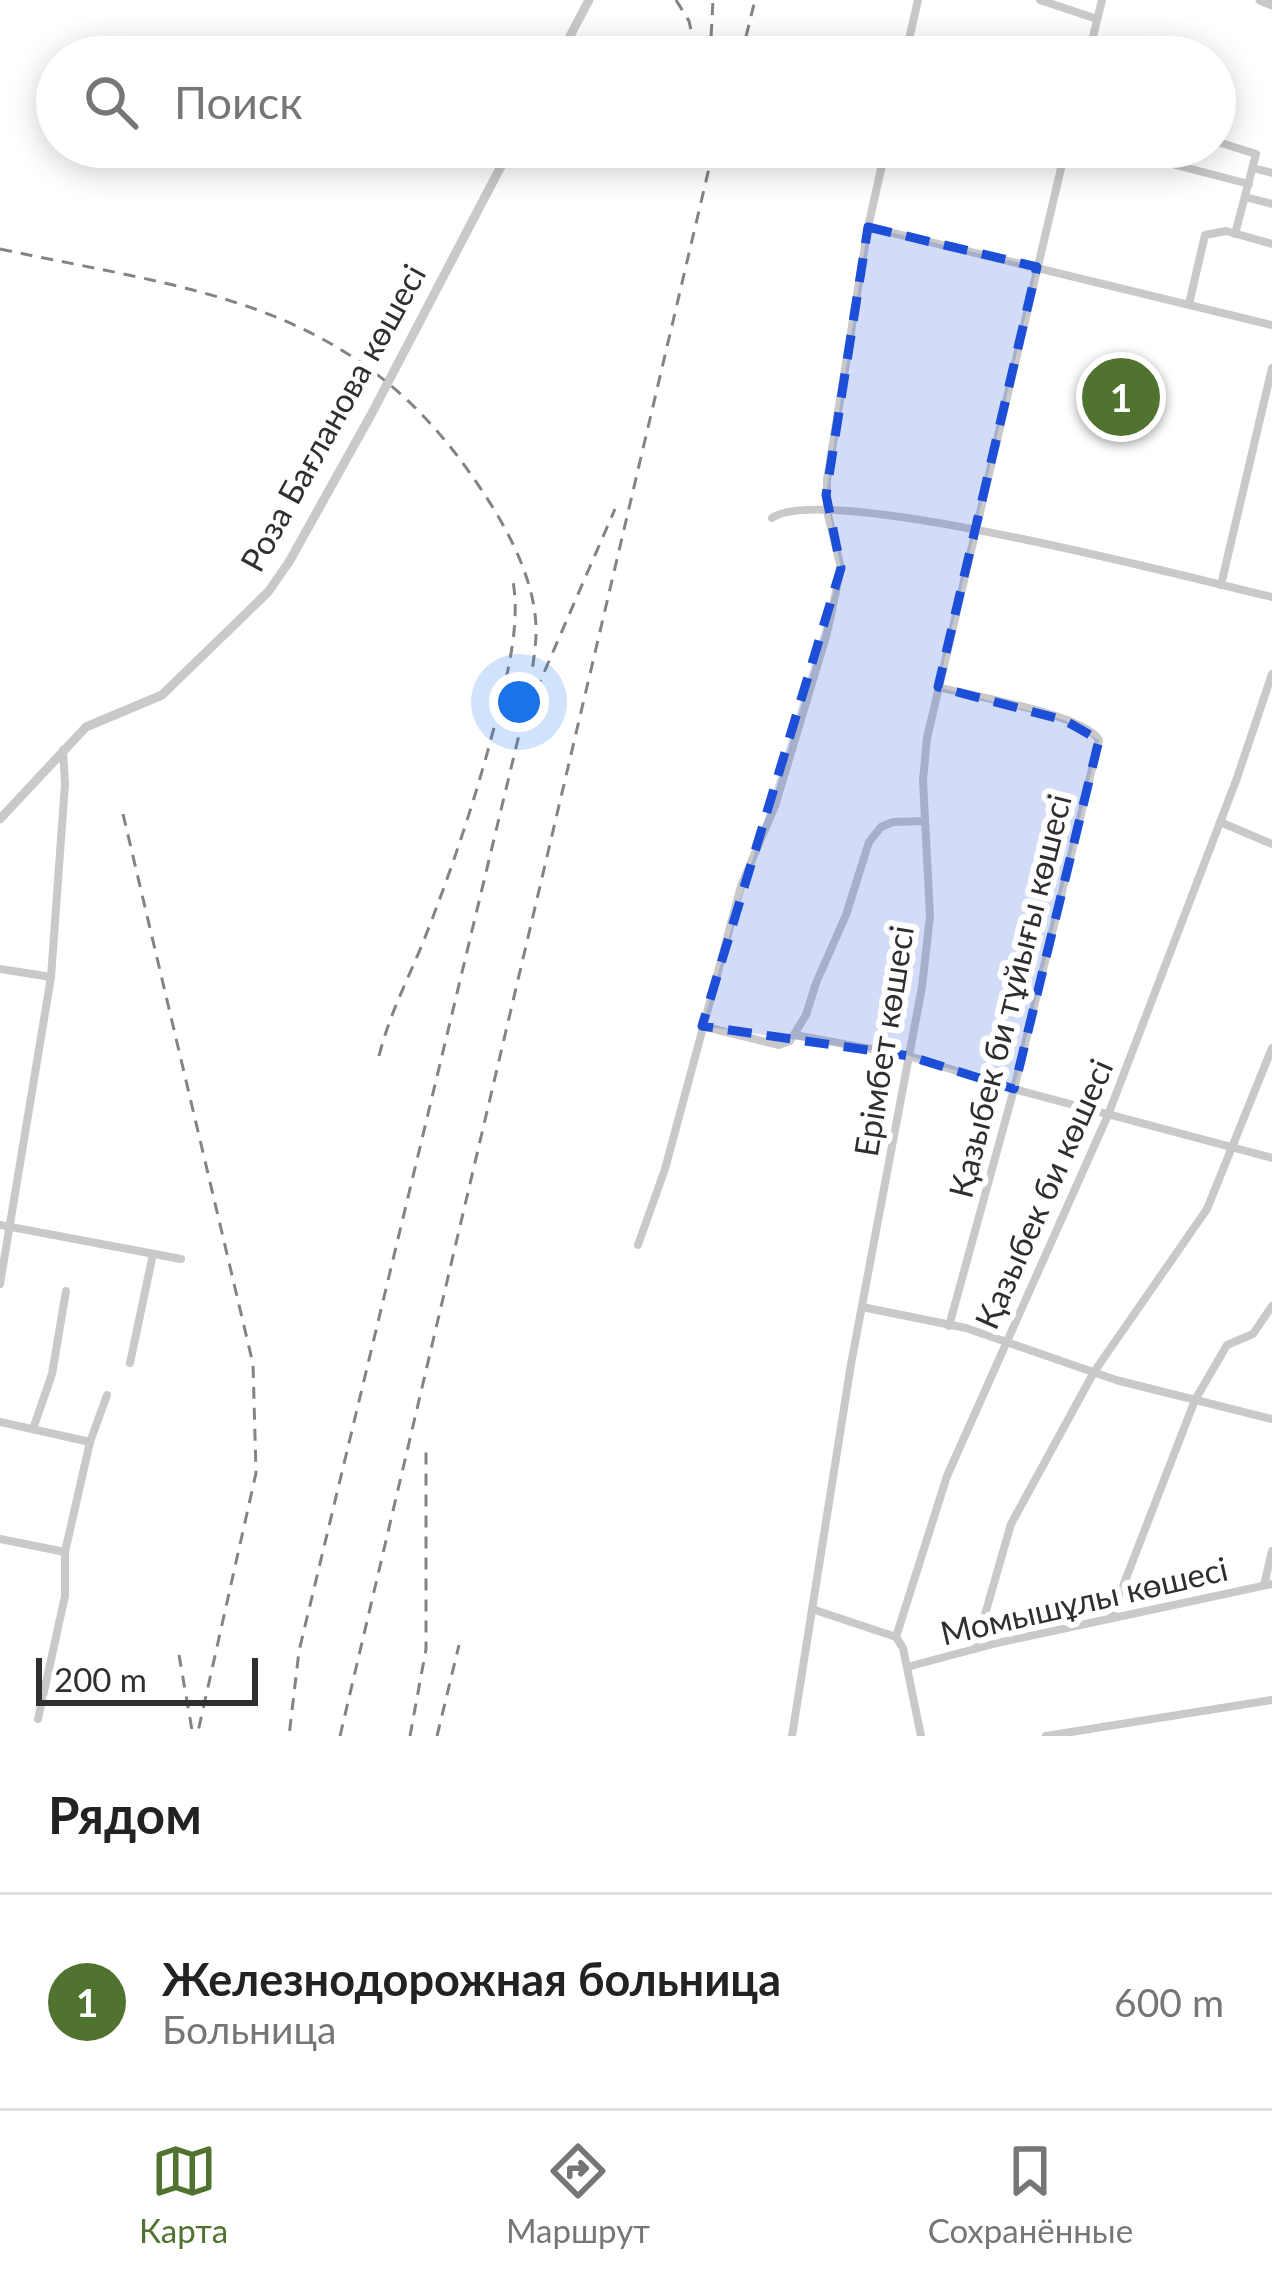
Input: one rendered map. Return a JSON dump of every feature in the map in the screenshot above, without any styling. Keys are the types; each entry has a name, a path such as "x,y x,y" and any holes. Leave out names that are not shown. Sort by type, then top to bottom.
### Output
{"street":[{"path":"570,36 589,0"},
{"path":"910,36 918,0"},
{"path":"1040,0 1097,20"},
{"path":"1093,36 1102,0"},
{"path":"1260,0 1272,5"},
{"path":"1235,234 1256,153 1236,147"},
{"name":"Роза Бағланова көшесі","path":"0,819 86,727 162,695 268,592 362,432 500,168"},
{"path":"638,1246 665,1169 741,886 775,806 842,568 827,511 830,452 881,168"},
{"name":"Ерімбет көшесі","path":"792,1736 930,916 923,780 938,687 1061,168"},
{"path":"1187,168 1249,184"},
{"path":"1253,168 1272,173"},
{"path":"1246,196 1272,204"},
{"path":"868,227 1272,325"},
{"path":"1189,304 1205,235 1214,231 1272,244"},
{"path":"1221,585 1272,368"},
{"path":"772,518 793,509 974,526 1272,597"},
{"name":"Қазыбек би көшесі","path":"896,1636 947,1476 1108,1115 1272,674"},
{"name":"Қазыбек би тұйығы көшесі","path":"938,687 1088,728 1099,740 1014,1089 949,1325"},
{"path":"0,1284 51,977 65,784 62,748"},
{"path":"702,1026 778,1045 795,1035 846,915 869,842 881,827 893,822 925,821"},
{"path":"1220,822 1272,844"},
{"path":"0,969 51,977"},
{"path":"795,1035 909,1056 1272,1158"},
{"path":"975,1648 1011,1524 1094,1372 1207,1209 1272,1048"},
{"path":"6,1226 181,1259"},
{"path":"130,1363 153,1254"},
{"path":"33,1429 52,1374 66,1292"},
{"path":"1111,1618 1195,1400 1227,1345 1253,1334 1272,1306"},
{"path":"862,1307 949,1325 1094,1372 1272,1419"},
{"path":"38,1719 65,1596 65,1552 90,1442 107,1396"},
{"path":"0,1422 90,1442"},
{"path":"0,1539 65,1552"},
{"path":"1268,1585 1272,1551"},
{"name":"Момышұлы көшесі","path":"907,1666 1268,1585"},
{"path":"812,1609 896,1636 903,1648 921,1736"},
{"path":"1046,1736 1107,1731 1272,1700"}],"highlighted area":[{"path":"868,227 1037,267 938,687 1064,720 1099,740 1014,1089 909,1056 702,1026 841,568 826,495"}],"railway":[{"path":"676,0 692,36"},
{"path":"711,36 713,0"},
{"path":"746,36 755,0"},
{"path":"340,1736 709,168"},
{"path":"0,249 202,292 263,312 320,338 374,372 425,417 472,476 506,531 531,594 536,636 524,711 299,1651 289,1736"},
{"path":"536,691 615,509"},
{"path":"379,1056 483,768 512,645 513,581"},
{"path":"123,814 253,1364 256,1473 197,1736"},
{"path":"410,1736 426,1649 426,1449"},
{"path":"437,1736 459,1645"},
{"path":"179,1655 192,1730"}],"place":[{"name":"Железнодорожная больница","path":"1121,397"}]}
